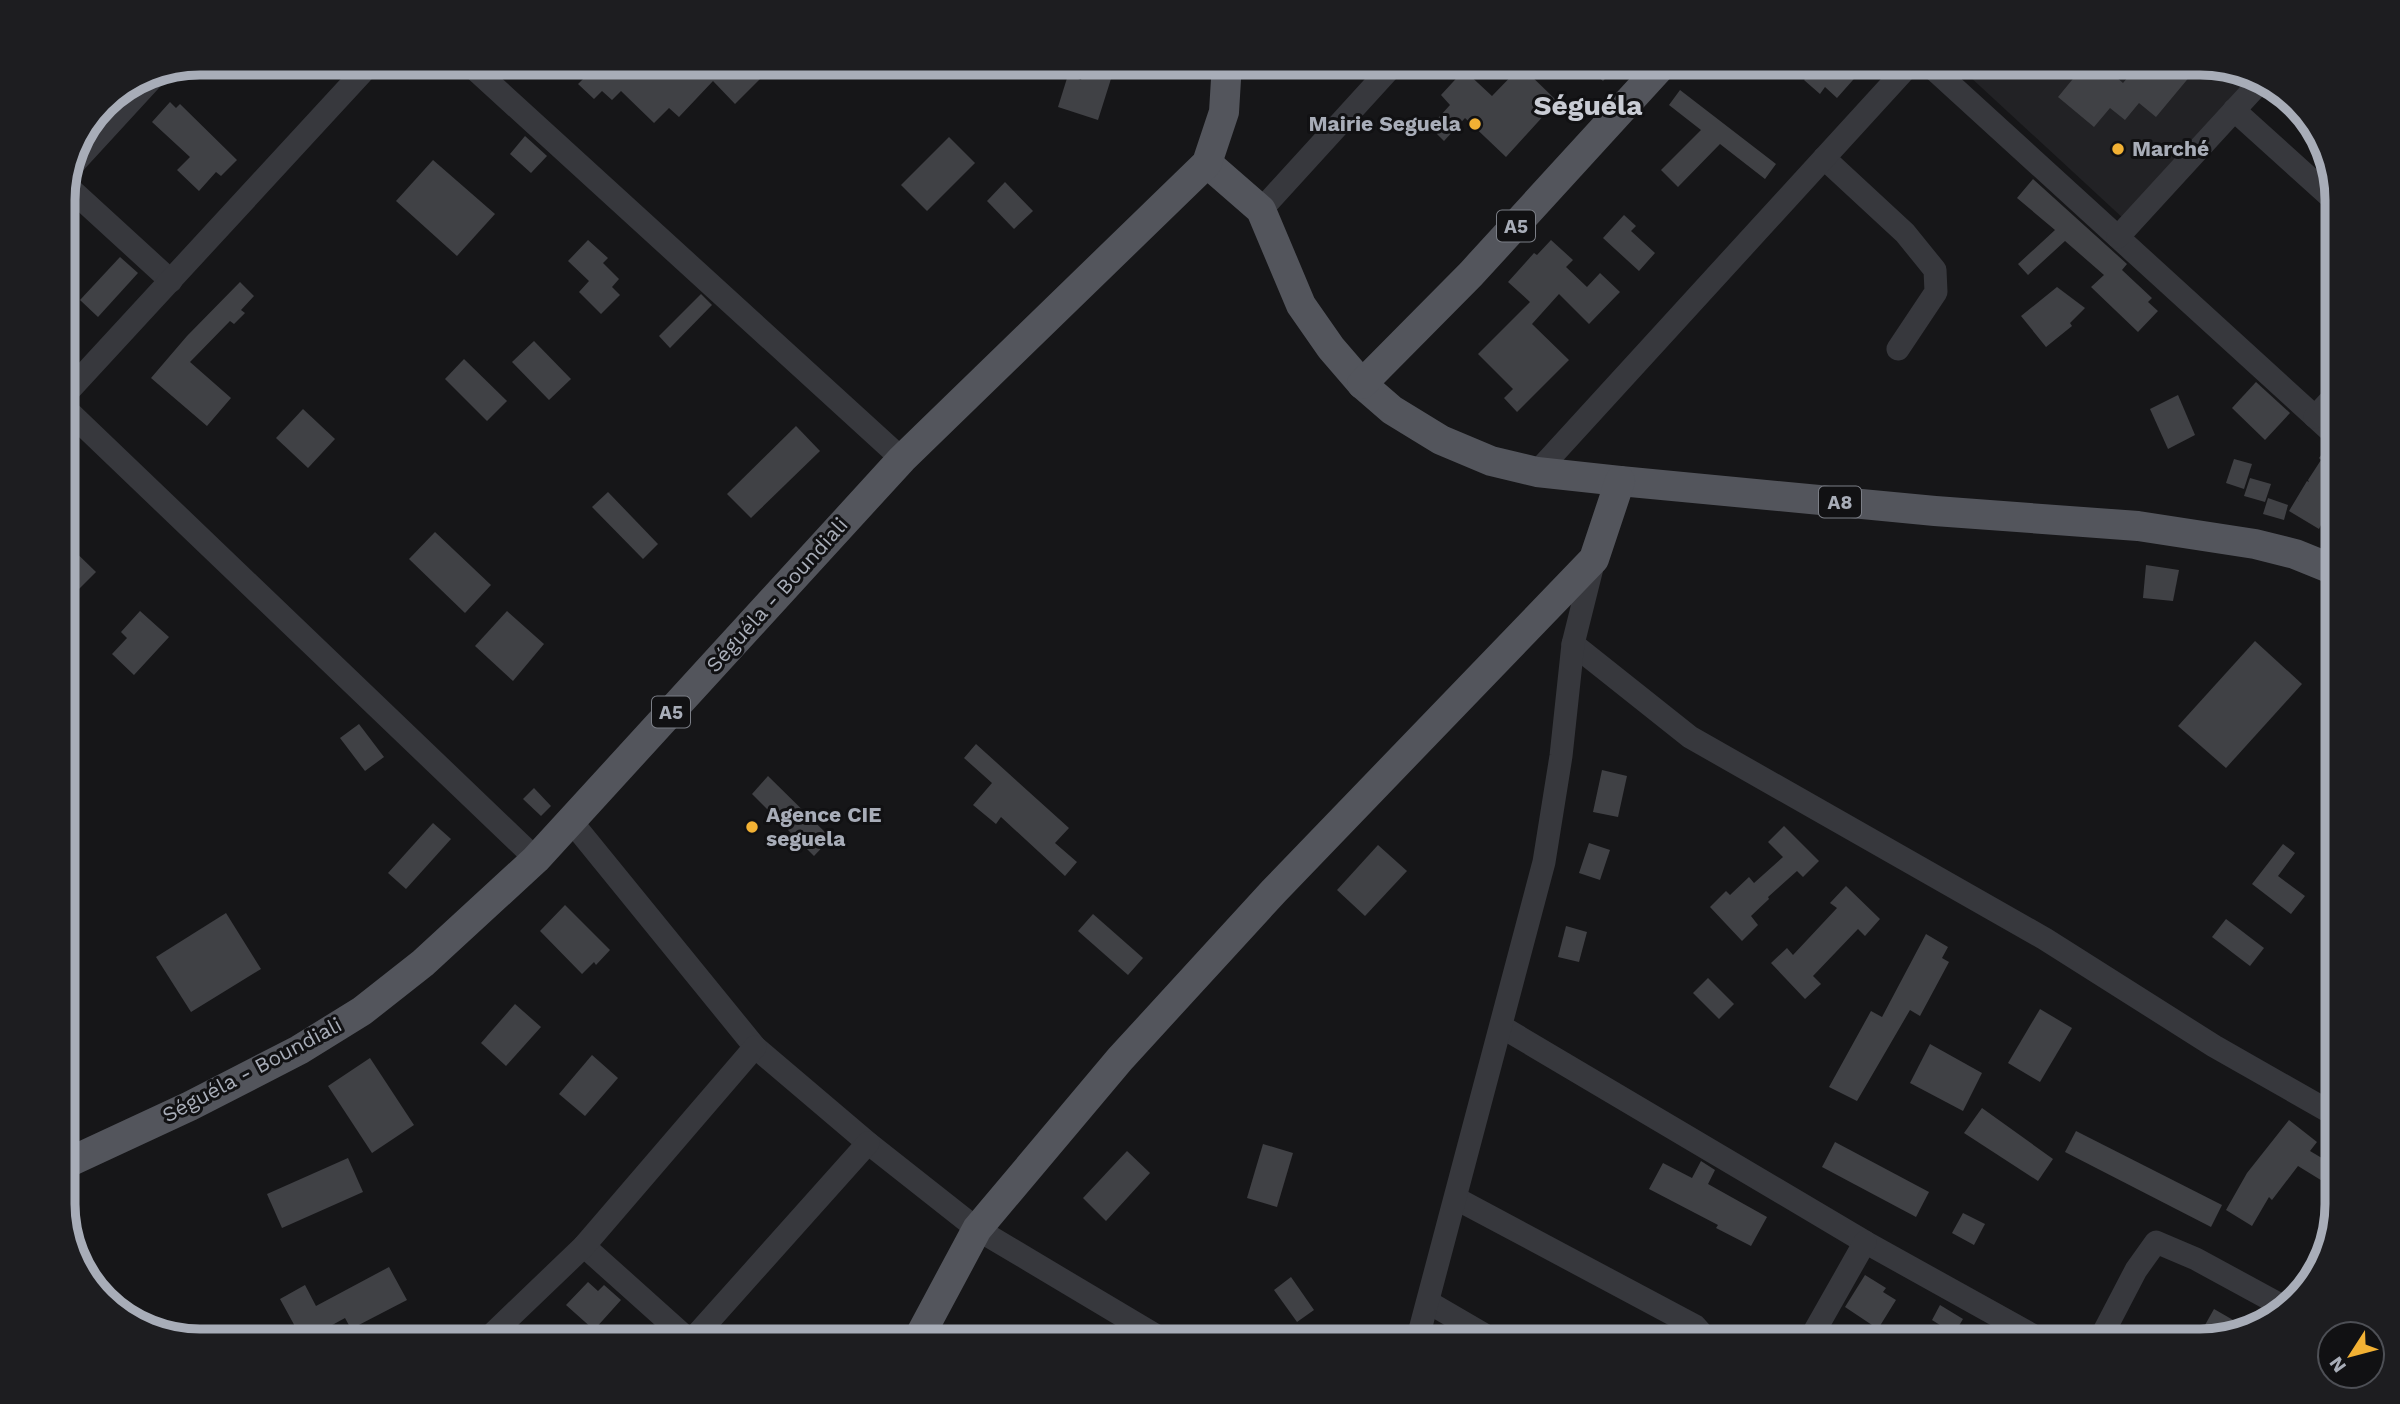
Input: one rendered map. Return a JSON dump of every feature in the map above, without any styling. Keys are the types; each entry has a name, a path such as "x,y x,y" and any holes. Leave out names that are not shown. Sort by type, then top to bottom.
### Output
{"main road":[{"path":"1226,75 1224,112 1208,163 1261,210 1301,305 1331,348 1362,384"},
{"name":"A5","path":"1362,384 1471,274 1653,75"},
{"name":"Séguéla - Boundiali","path":"76,1159 190,1106 299,1050 362,1011 424,963 536,859 902,459 1208,163"},
{"name":"A8","path":"1362,384 1392,410 1441,440 1491,461 1537,472 1935,510 2138,526 2255,544 2295,554 2324,566"},
{"path":"923,1329 977,1228 1120,1059 1274,891 1594,559 1620,481"}],"street":[{"path":"76,383 360,75"},
{"path":"481,75 902,459"},
{"path":"1261,210 1384,75"},
{"path":"1537,472 1900,75"},
{"path":"1940,75 2324,425"},
{"path":"2118,237 2254,88"},
{"path":"86,150 142,90"},
{"path":"2234,110 2324,191"},
{"path":"1824,158 1905,233 1935,271 1936,292 1898,349"},
{"path":"76,194 171,281"},
{"path":"2315,417 2324,407"},
{"path":"76,418 536,859"},
{"path":"1420,1329 1457,1199 1544,862 1561,756 1573,644 1594,559"},
{"path":"1573,644 1702,744 2045,939 2214,1046 2325,1109"},
{"path":"571,821 755,1047 868,1143 977,1228 1128,1329"},
{"path":"1502,1027 1865,1242 2021,1329"},
{"path":"498,1329 584,1246 755,1047"},
{"path":"701,1329 868,1143"},
{"path":"1457,1199 1698,1329"},
{"path":"1816,1329 1865,1242"},
{"path":"2105,1329 2136,1270 2156,1242 2196,1259 2276,1303"},
{"path":"584,1246 677,1329"},
{"path":"1428,1302 1474,1329"}],"shaded area":[{"name":"Marché","path":"1968,75 2199,75 2216,76 2246,85 2125,220"}],"building":[{"path":"587,75 764,75 735,104 713,81 679,117 669,108 654,123 621,91 612,100 602,91 594,99 578,84"},
{"path":"1068,75 1081,80 1083,75 1112,75 1098,120 1058,107"},
{"path":"1459,75 1469,75 1492,96 1512,75 1530,75 1557,101 1506,157 1465,118 1444,141 1430,127 1450,105 1441,95"},
{"path":"1596,75 1609,75 1603,81"},
{"path":"1808,75 1857,75 1837,98 1825,87 1820,94 1804,80"},
{"path":"2076,75 2114,75 2123,83 2130,75 2191,75 2156,117 2139,103 2125,120 2110,108 2094,127 2058,97"},
{"path":"1680,90 1776,164 1765,179 1720,144 1678,187 1661,170 1701,130 1669,105"},
{"path":"170,102 176,108 180,104 237,160 221,176 216,172 199,191 177,170 190,157 152,122"},
{"path":"525,136 547,156 531,173 510,154"},
{"path":"949,137 975,163 927,211 901,185"},
{"path":"433,160 495,214 457,256 396,201"},
{"path":"2033,179 2127,264 2122,270 2152,298 2148,302 2158,311 2138,332 2091,287 2104,275 2065,241 2028,275 2018,264 2055,230 2017,198"},
{"path":"1005,182 1033,211 1014,229 987,201"},
{"path":"1624,215 1636,226 1631,231 1655,253 1639,271 1603,238"},
{"path":"588,240 608,258 603,263 619,279 612,287 620,295 601,314 579,292 589,281 568,261"},
{"path":"1551,240 1573,260 1566,267 1587,287 1600,273 1620,292 1589,324 1559,294 1532,324 1569,360 1517,412 1504,398 1513,389 1478,354 1530,302 1508,282 1534,253 1537,255"},
{"path":"120,257 138,273 98,317 80,300"},
{"path":"240,282 254,296 241,310 245,313 234,324 230,321 190,362 231,398 207,426 151,378 187,336"},
{"path":"2057,287 2085,308 2070,323 2072,326 2046,347 2021,316"},
{"path":"701,294 712,305 670,348 659,336"},
{"path":"534,341 571,379 549,400 512,362"},
{"path":"464,359 507,401 487,421 445,379"},
{"path":"2256,382 2290,413 2265,440 2232,408"},
{"path":"2178,395 2195,435 2168,449 2150,409"},
{"path":"303,409 335,439 308,468 276,438"},
{"path":"796,426 820,451 751,518 727,494"},
{"path":"2324,451 2324,518 2319,529 2289,511 2307,481 2309,482 2321,460 2319,458"},
{"path":"2234,459 2252,464 2244,489 2226,483"},
{"path":"2250,478 2271,484 2265,502 2244,496"},
{"path":"608,492 658,544 643,559 592,507"},
{"path":"2268,498 2288,505 2284,520 2263,514"},
{"path":"435,532 491,585 465,613 409,559"},
{"path":"76,553 96,572 76,592"},
{"path":"2146,565 2179,570 2173,601 2143,598"},
{"path":"140,611 169,637 134,675 112,654 127,638 121,632"},
{"path":"507,611 544,644 513,681 475,646"},
{"path":"2255,641 2302,684 2226,768 2178,726"},
{"path":"359,724 384,757 365,771 340,738"},
{"path":"976,744 1069,828 1055,843 1077,862 1065,876 1001,817 996,824 973,805 992,783 964,758"},
{"path":"1602,770 1627,776 1618,817 1593,812"},
{"path":"768,776 831,838 814,856 752,794"},
{"path":"534,788 551,806 541,816 523,799"},
{"path":"433,823 451,839 406,889 388,873"},
{"path":"1784,826 1819,861 1803,877 1797,871 1768,897 1751,916 1758,925 1742,941 1710,907 1726,891 1730,895 1749,877 1754,883 1783,857 1768,842"},
{"path":"1589,843 1610,850 1600,880 1579,873"},
{"path":"2283,844 2295,853 2278,876 2305,896 2291,914 2252,884"},
{"path":"1378,845 1407,871 1365,916 1337,890"},
{"path":"1846,886 1880,919 1865,936 1858,929 1813,976 1821,984 1805,999 1771,963 1787,948 1793,955 1837,908 1830,903"},
{"path":"565,905 610,950 596,965 594,962 582,974 540,931"},
{"path":"226,913 261,969 191,1012 156,957"},
{"path":"1093,914 1143,958 1128,975 1078,931"},
{"path":"2226,919 2264,948 2250,966 2212,937"},
{"path":"1566,926 1587,932 1579,962 1558,957"},
{"path":"1926,934 1948,947 1942,958 1949,962 1920,1016 1910,1010 1857,1101 1829,1087 1871,1011 1882,1017"},
{"path":"1708,978 1734,1004 1719,1019 1693,993"},
{"path":"515,1004 541,1027 506,1066 481,1043"},
{"path":"2040,1009 2072,1028 2040,1082 2008,1063"},
{"path":"1930,1044 1982,1073 1963,1111 1910,1083"},
{"path":"592,1055 618,1078 585,1116 559,1094"},
{"path":"370,1058 414,1125 372,1153 328,1086"},
{"path":"1982,1108 2053,1159 2038,1181 1964,1133"},
{"path":"2289,1120 2317,1142 2310,1151 2325,1160 2325,1183 2298,1166 2272,1200 2269,1197 2252,1226 2226,1210 2247,1173"},
{"path":"2076,1131 2222,1205 2211,1227 2065,1152"},
{"path":"1835,1142 1929,1192 1916,1217 1822,1167"},
{"path":"1263,1144 1293,1153 1277,1207 1247,1198"},
{"path":"1127,1151 1150,1173 1106,1221 1083,1198"},
{"path":"348,1158 363,1192 282,1228 267,1194"},
{"path":"1701,1161 1715,1170 1708,1184 1767,1217 1751,1246 1716,1228 1718,1225 1649,1189 1663,1163 1692,1178"},
{"path":"1963,1213 1985,1224 1974,1245 1952,1233"},
{"path":"389,1267 407,1300 351,1329 345,1318 325,1329 296,1329 280,1299 305,1285 316,1306"},
{"path":"1865,1275 1886,1288 1883,1292 1896,1300 1878,1329 1845,1307"},
{"path":"1291,1277 1314,1310 1297,1322 1274,1290"},
{"path":"588,1282 598,1291 604,1285 621,1300 595,1329 566,1305"},
{"path":"1940,1305 1963,1319 1957,1329 1946,1329 1932,1320"},
{"path":"2214,1309 2237,1322 2216,1328 2203,1329"}],"place":[{"name":"Mairie Seguela","path":"1475,124"},
{"name":"Marché","path":"2118,149"},
{"name":"Agence CIE seguela","path":"752,827"}],"district":[{"name":"Séguéla","path":"1588,105"}]}
